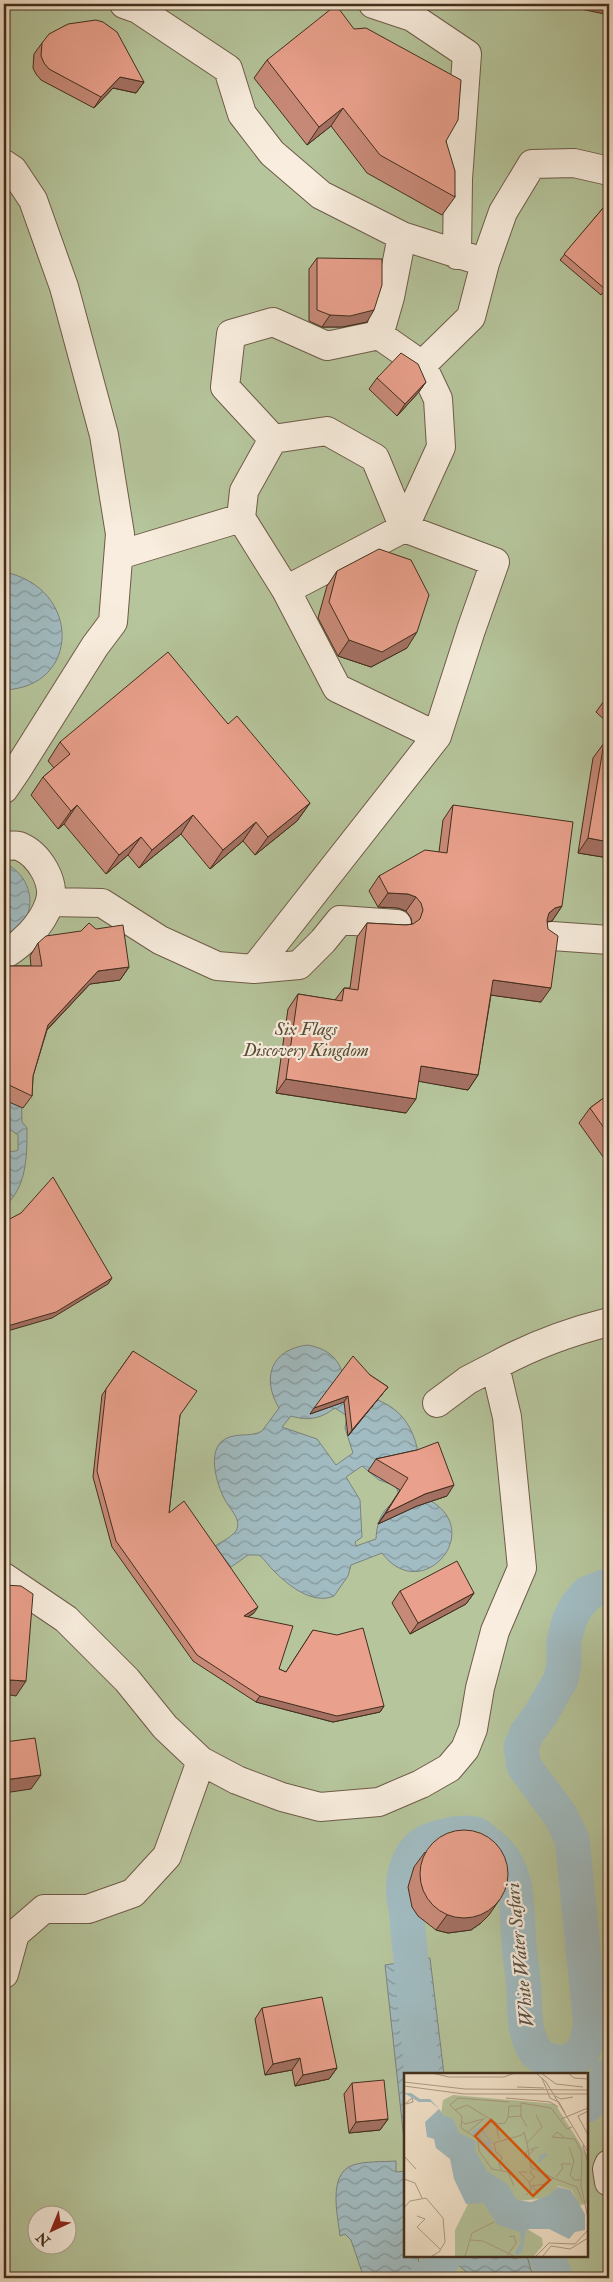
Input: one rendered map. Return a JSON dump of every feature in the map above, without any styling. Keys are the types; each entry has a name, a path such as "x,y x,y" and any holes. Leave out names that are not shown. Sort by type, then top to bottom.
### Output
{"street":[{"path":"138,6 228,69 242,114 272,153 321,195 402,236 464,257 458,179 467,54 412,17 374,4"},
{"path":"422,365 471,317 485,263 503,212 532,164 574,163 609,171"},
{"path":"4,164 12,170 33,200 64,287 104,436 120,534 113,622 95,646 4,788"},
{"path":"378,335 390,297 402,236"},
{"path":"273,439 225,387 231,334 273,322 327,346 378,335 422,365 438,399 440,447 404,528 286,590"},
{"path":"254,969 437,736 495,562 404,528 375,458 327,431 273,439"},
{"path":"273,439 244,491 241,518 286,590 337,688 437,736"},
{"path":"119,555 241,518"},
{"path":"4,846 19,846 38,860 50,882 50,902 37,926 13,950 4,955"},
{"path":"50,902 102,903 160,940 217,966 254,969 299,964 340,920 397,924"},
{"path":"552,936 609,940"},
{"path":"437,1403 468,1380 519,1353 572,1331 609,1322"},
{"path":"4,1577 66,1619 127,1680 166,1727 201,1761 237,1780 320,1807 378,1802 422,1784 450,1768 465,1749 473,1729 480,1688 495,1631 522,1568 507,1417 495,1366"},
{"path":"4,1974 15,1934 44,1909 88,1909 133,1893 168,1856 201,1761"},
{"path":"609,2164 607,2169 609,2182"}],"green space":[{"name":"Six Flags Discovery Kingdom","path":"4,4 609,4 609,2278 4,2278"}],"water":[{"path":"4,572 29,581 47,596 58,615 62,636 59,655 48,672 30,685 4,690"},
{"path":"4,863 15,869 23,878 30,900 29,911 24,921 16,929 4,934"},
{"path":"4,1074 21,1081 22,1122 27,1128 27,1150 21,1181 12,1199 4,1207 4,1152 18,1150 18,1135 11,1130 4,1130"},
{"path":"308,1345 328,1353 335,1359 341,1369 343,1379 347,1383 393,1408 410,1429 419,1455 423,1497 442,1510 451,1526 451,1542 443,1556 431,1567 415,1572 398,1568 382,1553 351,1565 348,1576 334,1596 318,1598 302,1593 294,1588 259,1555 248,1555 231,1567 215,1546 233,1534 238,1525 236,1517 221,1492 217,1478 214,1462 217,1448 221,1442 231,1437 262,1431 279,1408 271,1386 273,1367 285,1352","holes":["335,1408 347,1416 345,1428 353,1453 336,1465 317,1439 282,1427 291,1416 314,1418 324,1415","362,1466 379,1480 396,1486 400,1498 389,1506 382,1515 376,1539 356,1546 355,1542 362,1537 360,1500 346,1477"]},
{"path":"430,1958 444,2073 404,2073 404,2140 385,1965"},
{"path":"396,2161 396,2172 404,2171 404,2257 418,2257 419,2264 408,2274 394,2278 364,2278 351,2240 345,2234 340,2236 336,2196 340,2177 345,2170 353,2165 368,2162"},
{"path":"448,2257 527,2257 531,2270 536,2278 474,2278"}],"building":[{"path":"336,5 354,29 366,28 461,80 458,120 446,141 455,171 455,197 380,155 343,108 319,127 267,60"},
{"path":"96,20 103,22 117,32 144,82 120,77 101,97 49,69 44,63 41,56 42,43 49,34 68,24"},
{"path":"609,201 609,284 605,289 564,254"},
{"path":"317,258 382,259 382,285 374,310 350,316 330,315 317,310"},
{"path":"401,353 418,364 426,382 405,404 377,378"},
{"path":"379,549 411,560 429,595 417,632 382,652 349,640 329,602 337,571"},
{"path":"168,652 228,724 237,716 310,803 268,837 256,822 223,850 193,815 152,850 141,837 119,855 77,805 71,811 43,777 70,754 60,742"},
{"path":"609,737 609,842 588,838 604,743"},
{"path":"453,805 573,822 562,906 555,908 549,913 547,920 548,929 558,936 551,988 493,980 478,1075 421,1066 416,1099 286,1079 298,994 342,1001 344,988 358,990 367,923 406,925 413,924 420,919 423,910 421,903 416,897 408,894 388,893 379,876 425,850 447,853"},
{"path":"89,923 96,929 123,925 129,967 98,971 48,1025 33,1076 32,1096 7,1084 9,1087 4,1087 4,966 42,966 38,943 46,936 81,931"},
{"path":"609,1094 609,1135 590,1108"},
{"path":"53,1177 112,1278 56,1312 4,1327 4,1222 21,1213"},
{"path":"133,1351 197,1391 180,1415 169,1513 184,1501 258,1607 244,1616 293,1626 279,1669 286,1672 313,1630 337,1635 363,1628 384,1706 337,1716 260,1696 197,1655 116,1541 97,1471 106,1389"},
{"path":"353,1356 370,1375 388,1387 352,1430 348,1396 314,1408"},
{"path":"438,1442 454,1485 425,1494 386,1513 408,1478 376,1459 417,1450"},
{"path":"457,1561 474,1593 418,1623 400,1591"},
{"path":"4,1585 21,1586 33,1594 26,1681 10,1680 5,1742 35,1738 41,1775 4,1780"},
{"path":"464,1830 481,1834 495,1843 504,1857 508,1874 504,1891 495,1905 481,1914 464,1918 447,1914 433,1905 424,1891 420,1874 424,1857 433,1843 447,1834"},
{"path":"322,1997 337,2068 303,2075 300,2058 273,2064 262,2008"},
{"path":"384,2080 388,2119 356,2122 352,2083"}],"waterway":[{"name":"White Water Safari","path":"422,2073 404,1898 405,1877 407,1866 418,1848 426,1842 456,1834 475,1834 483,1839 500,1855 512,1878 517,1904 519,1950 527,2030 536,2052 546,2059 567,2064 583,2052 591,2027 572,1839 560,1815 524,1766 521,1747 527,1733 541,1714 561,1679 564,1664 564,1641 569,1621 576,1607 588,1593 609,1585"},
{"name":"White Water Safari","path":"588,2104 609,2075"},
{"name":"White Water Safari","path":"426,2278 434,2272 444,2257"},
{"name":"White Water Safari","path":"546,2257 556,2278"}]}
